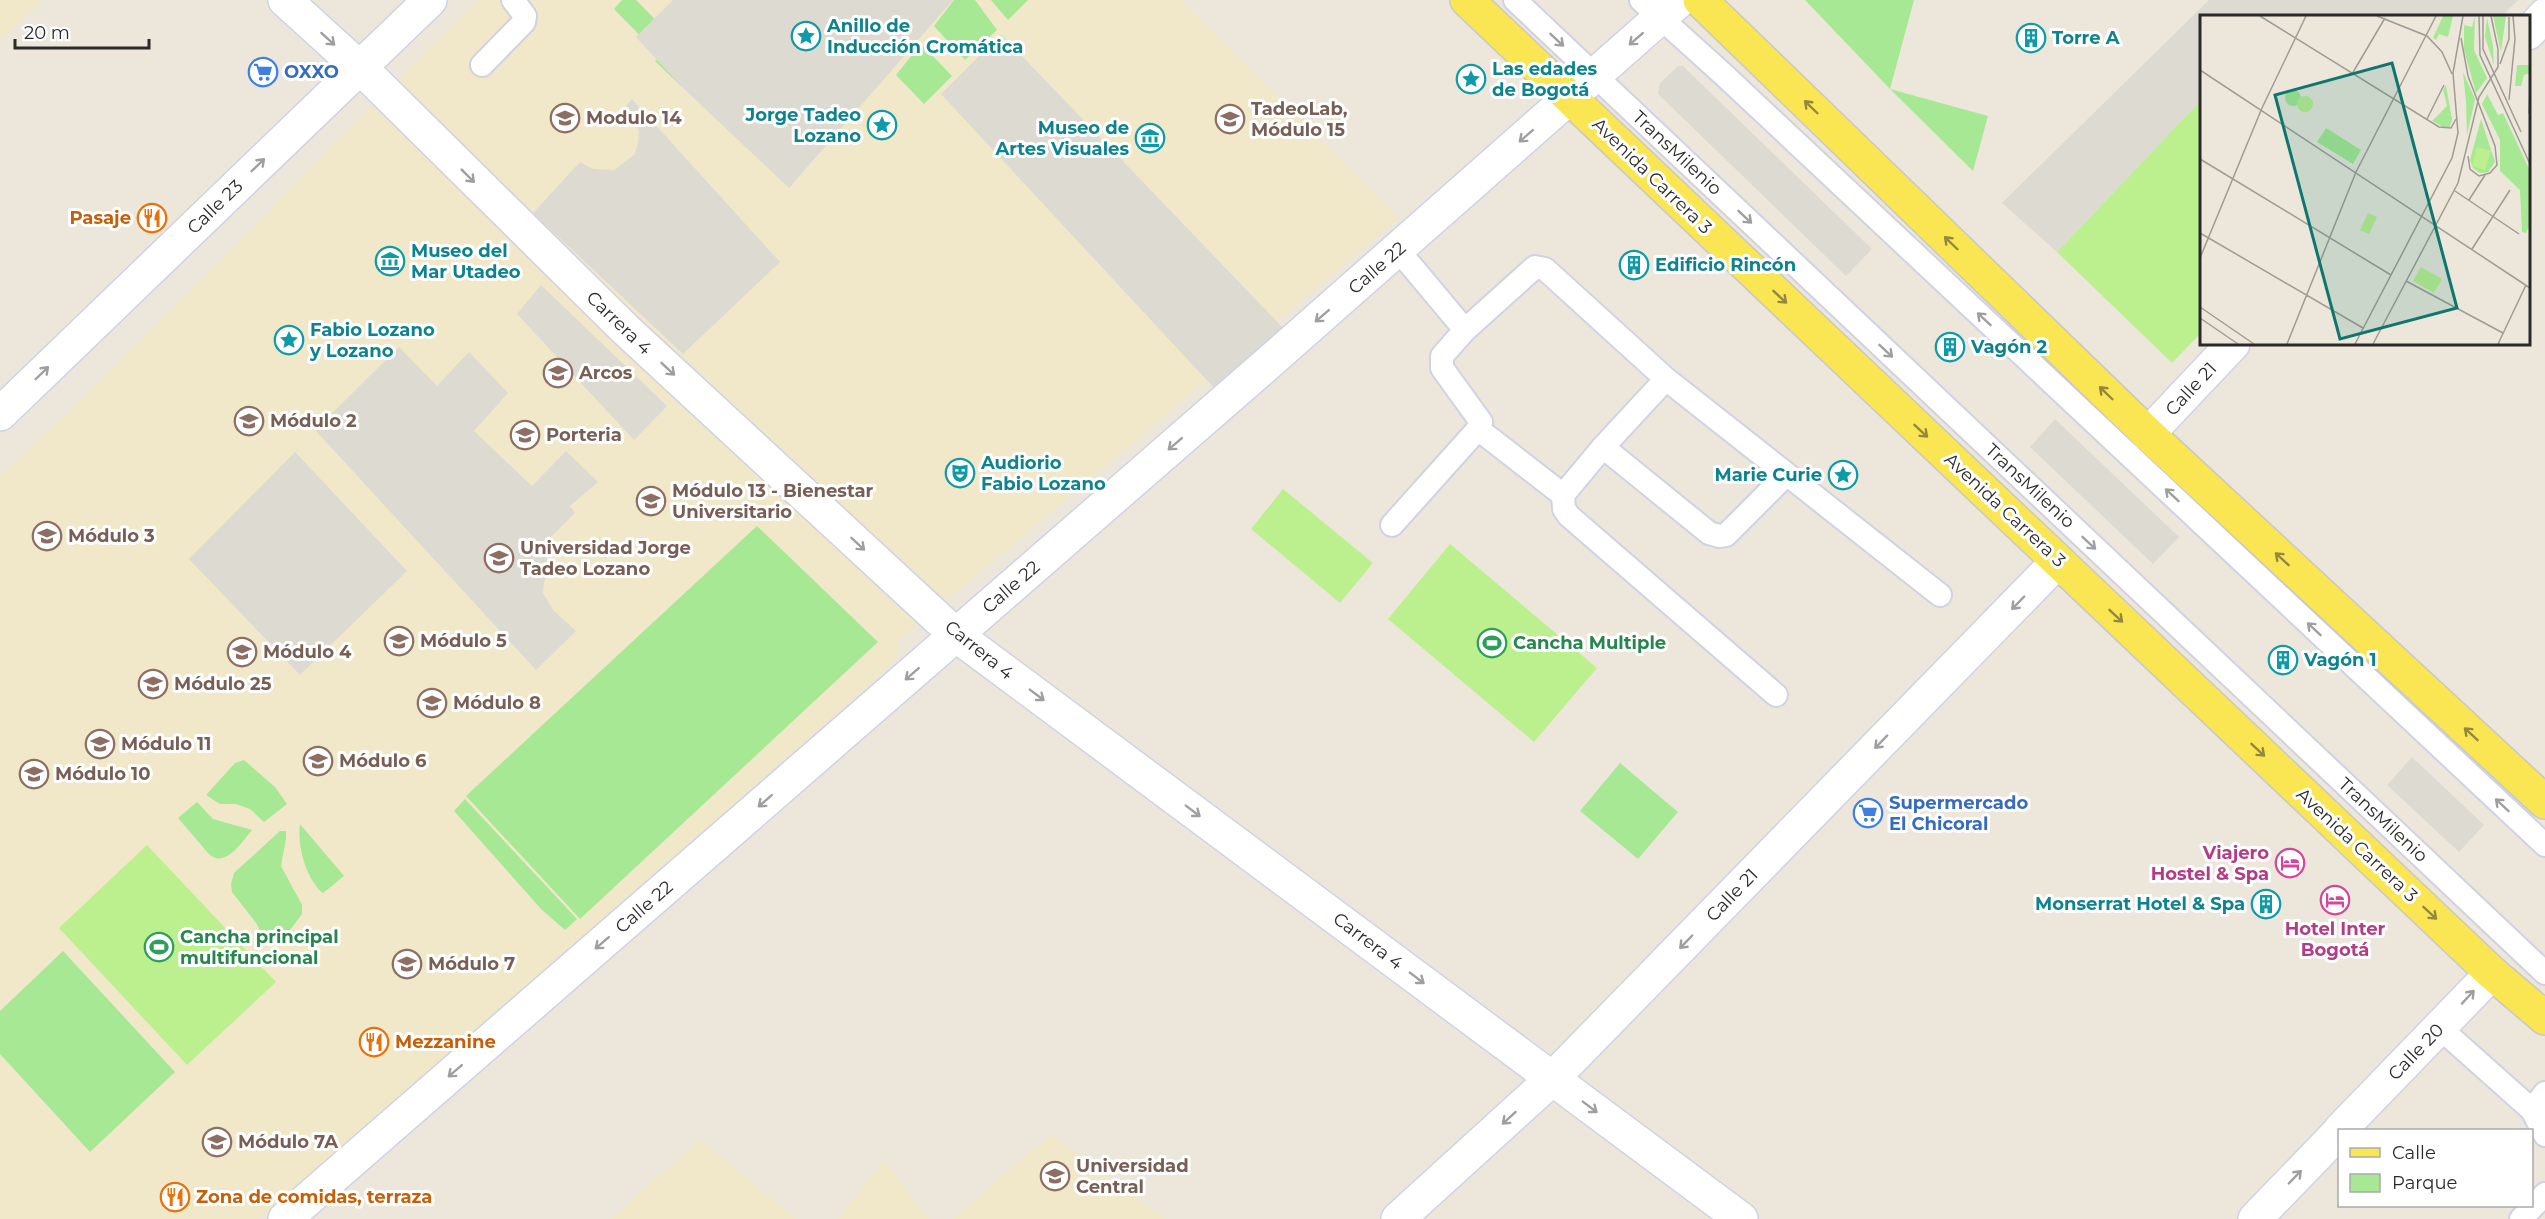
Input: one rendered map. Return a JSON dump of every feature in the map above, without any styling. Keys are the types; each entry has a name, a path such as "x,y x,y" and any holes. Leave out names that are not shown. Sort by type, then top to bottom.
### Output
{"main road":[{"name":"Avenida Carrera 3","path":"1467,0 2492,972 2545,1018"},
{"path":"1700,0 2148,434 2545,802"}],"street":[{"name":"Carrera 4","path":"285,0 359,68 626,330 956,635 1741,1219"},
{"name":"Calle 23","path":"0,414 430,0"},
{"name":"Calle 22","path":"285,1219 1398,250 1595,75 1660,6"},
{"path":"2530,32 2545,15"},
{"name":"Calle 21","path":"2148,434 2233,345"},
{"name":"Calle 21","path":"1398,1219 1552,1079 2058,561"},
{"name":"Calle 20","path":"2342,1129 2492,972"},
{"name":"Calle 20","path":"2255,1219 2338,1133"}],"lane":[{"path":"482,65 524,22 525,16 513,0"},
{"name":"TransMilenio","path":"1515,0 2545,973"},
{"path":"1660,6 2545,845"},
{"path":"1398,250 1465,330"},
{"path":"1392,525 1478,429 1481,422 1480,417 1442,368 1442,356 1465,330 1535,267 1545,269 1666,379 1940,595"},
{"path":"1666,379 1603,447 1563,495 1564,509 1569,516 1776,695"},
{"path":"1478,429 1563,495"},
{"path":"1603,447 1709,533 1719,537 1726,535 1778,483 1782,476 1780,469"},
{"path":"2440,1028 2538,1101 2545,1135"},
{"path":"2533,1206 2545,1194"},
{"path":"2521,1219 2533,1207"}],"shaded area":[{"path":"0,0 43,0 0,41"},
{"name":"Universidad Jorge Tadeo Lozano","path":"477,0 1182,0 1399,218 900,640 897,657 888,667 509,1006 259,1219 0,1219 0,475 71,409"},
{"path":"673,0 953,0 789,188 681,86 636,37"},
{"path":"2209,0 2518,0 2503,15 2200,15 2200,101 2057,252 2002,203"},
{"path":"1001,34 1284,329 1215,389 941,94"},
{"path":"1678,66 1683,66 1872,249 1846,276 1658,94 1660,83"},
{"path":"632,99 780,262 683,354 533,213 580,162 593,169 614,170 634,155 639,132 636,120 626,106"},
{"path":"541,285 667,406 634,440 517,314"},
{"path":"399,347 437,386 469,352 508,393 474,431 532,486 566,451 598,482 570,506 575,513 539,549 551,563 543,593 553,610 576,631 536,670 315,430"},
{"path":"2055,419 2179,537 2153,564 2030,447"},
{"path":"295,452 407,571 300,675 189,559"},
{"path":"2412,757 2484,825 2459,852 2387,785"},
{"name":"Universidad Central","path":"1051,1134 1165,1219 953,1219"},
{"path":"699,1139 796,1219 611,1219"},
{"path":"884,1160 929,1219 838,1219"}],"green space":[{"path":"622,0 636,0 700,65 681,86 655,61 660,56 614,9"},
{"path":"954,0 975,0 997,30 965,60 934,26"},
{"path":"991,0 1028,0 1008,20"},
{"path":"1805,0 1914,0 1890,89"},
{"path":"921,44 952,76 924,104 896,75"},
{"path":"1890,89 1988,116 1973,171"},
{"path":"2200,101 2200,334 2172,363 2057,252"},
{"path":"1283,489 1373,563 1340,603 1251,529"},
{"path":"757,526 878,642 580,919 466,796"},
{"name":"Cancha Multiple","path":"1450,544 1597,668 1534,742 1388,619"},
{"path":"244,760 275,787 287,804 264,822 250,809 236,804 220,804 206,795 235,763"},
{"path":"1620,763 1678,812 1638,859 1580,811"},
{"path":"465,799 577,919 565,930 541,909 454,811"},
{"path":"197,802 213,819 252,830 227,856 215,858 209,854 178,818"},
{"path":"300,824 344,876 323,893 307,871 304,862 299,833"},
{"path":"280,831 286,831 281,866 302,905 302,914 285,937 277,942 270,941 263,936 232,892 231,884 234,873"},
{"name":"Cancha principal multifuncional","path":"147,845 276,982 187,1065 59,928"},
{"path":"63,951 175,1072 90,1152 0,1054 0,1011"}],"place":[{"name":"Anillo de Inducción Cromática","path":"806,36"},
{"name":"Torre A","path":"2031,38"},
{"name":"OXXO","path":"263,72"},
{"name":"Las edades de Bogotá","path":"1471,79"},
{"name":"Modulo 14","path":"565,118"},
{"name":"TadeoLab, Módulo 15","path":"1230,119"},
{"name":"Jorge Tadeo Lozano","path":"882,125"},
{"name":"Museo de Artes Visuales","path":"1150,138"},
{"name":"Pasaje","path":"152,218"},
{"name":"Museo del Mar Utadeo","path":"390,261"},
{"name":"Edificio Rincón","path":"1634,265"},
{"name":"Fabio Lozano y Lozano","path":"289,340"},
{"name":"Vagón 2","path":"1950,347"},
{"name":"Arcos","path":"558,373"},
{"name":"Módulo 2","path":"249,421"},
{"name":"Porteria","path":"525,435"},
{"name":"Audiorio Fabio Lozano","path":"960,473"},
{"name":"Marie Curie","path":"1843,475"},
{"name":"Módulo 13 - Bienestar Universitario","path":"651,501"},
{"name":"Módulo 3","path":"47,536"},
{"name":"Universidad Jorge Tadeo Lozano","path":"499,558"},
{"name":"Módulo 5","path":"399,641"},
{"name":"Cancha Multiple","path":"1492,643"},
{"name":"Módulo 4","path":"242,652"},
{"name":"Vagón 1","path":"2283,660"},
{"name":"Módulo 25","path":"153,684"},
{"name":"Módulo 8","path":"432,703"},
{"name":"Módulo 11","path":"100,744"},
{"name":"Módulo 6","path":"318,761"},
{"name":"Módulo 10","path":"34,774"},
{"name":"Supermercado El Chicoral","path":"1868,813"},
{"name":"Viajero Hostel & Spa","path":"2290,863"},
{"name":"Hotel Inter Bogotá","path":"2335,900"},
{"name":"Monserrat Hotel & Spa","path":"2266,904"},
{"name":"Cancha principal multifuncional","path":"159,947"},
{"name":"Módulo 7","path":"407,964"},
{"name":"Mezzanine","path":"374,1042"},
{"name":"Módulo 7A","path":"217,1142"},
{"name":"Universidad Central","path":"1055,1176"},
{"name":"Zona de comidas, terraza","path":"175,1197"}]}
